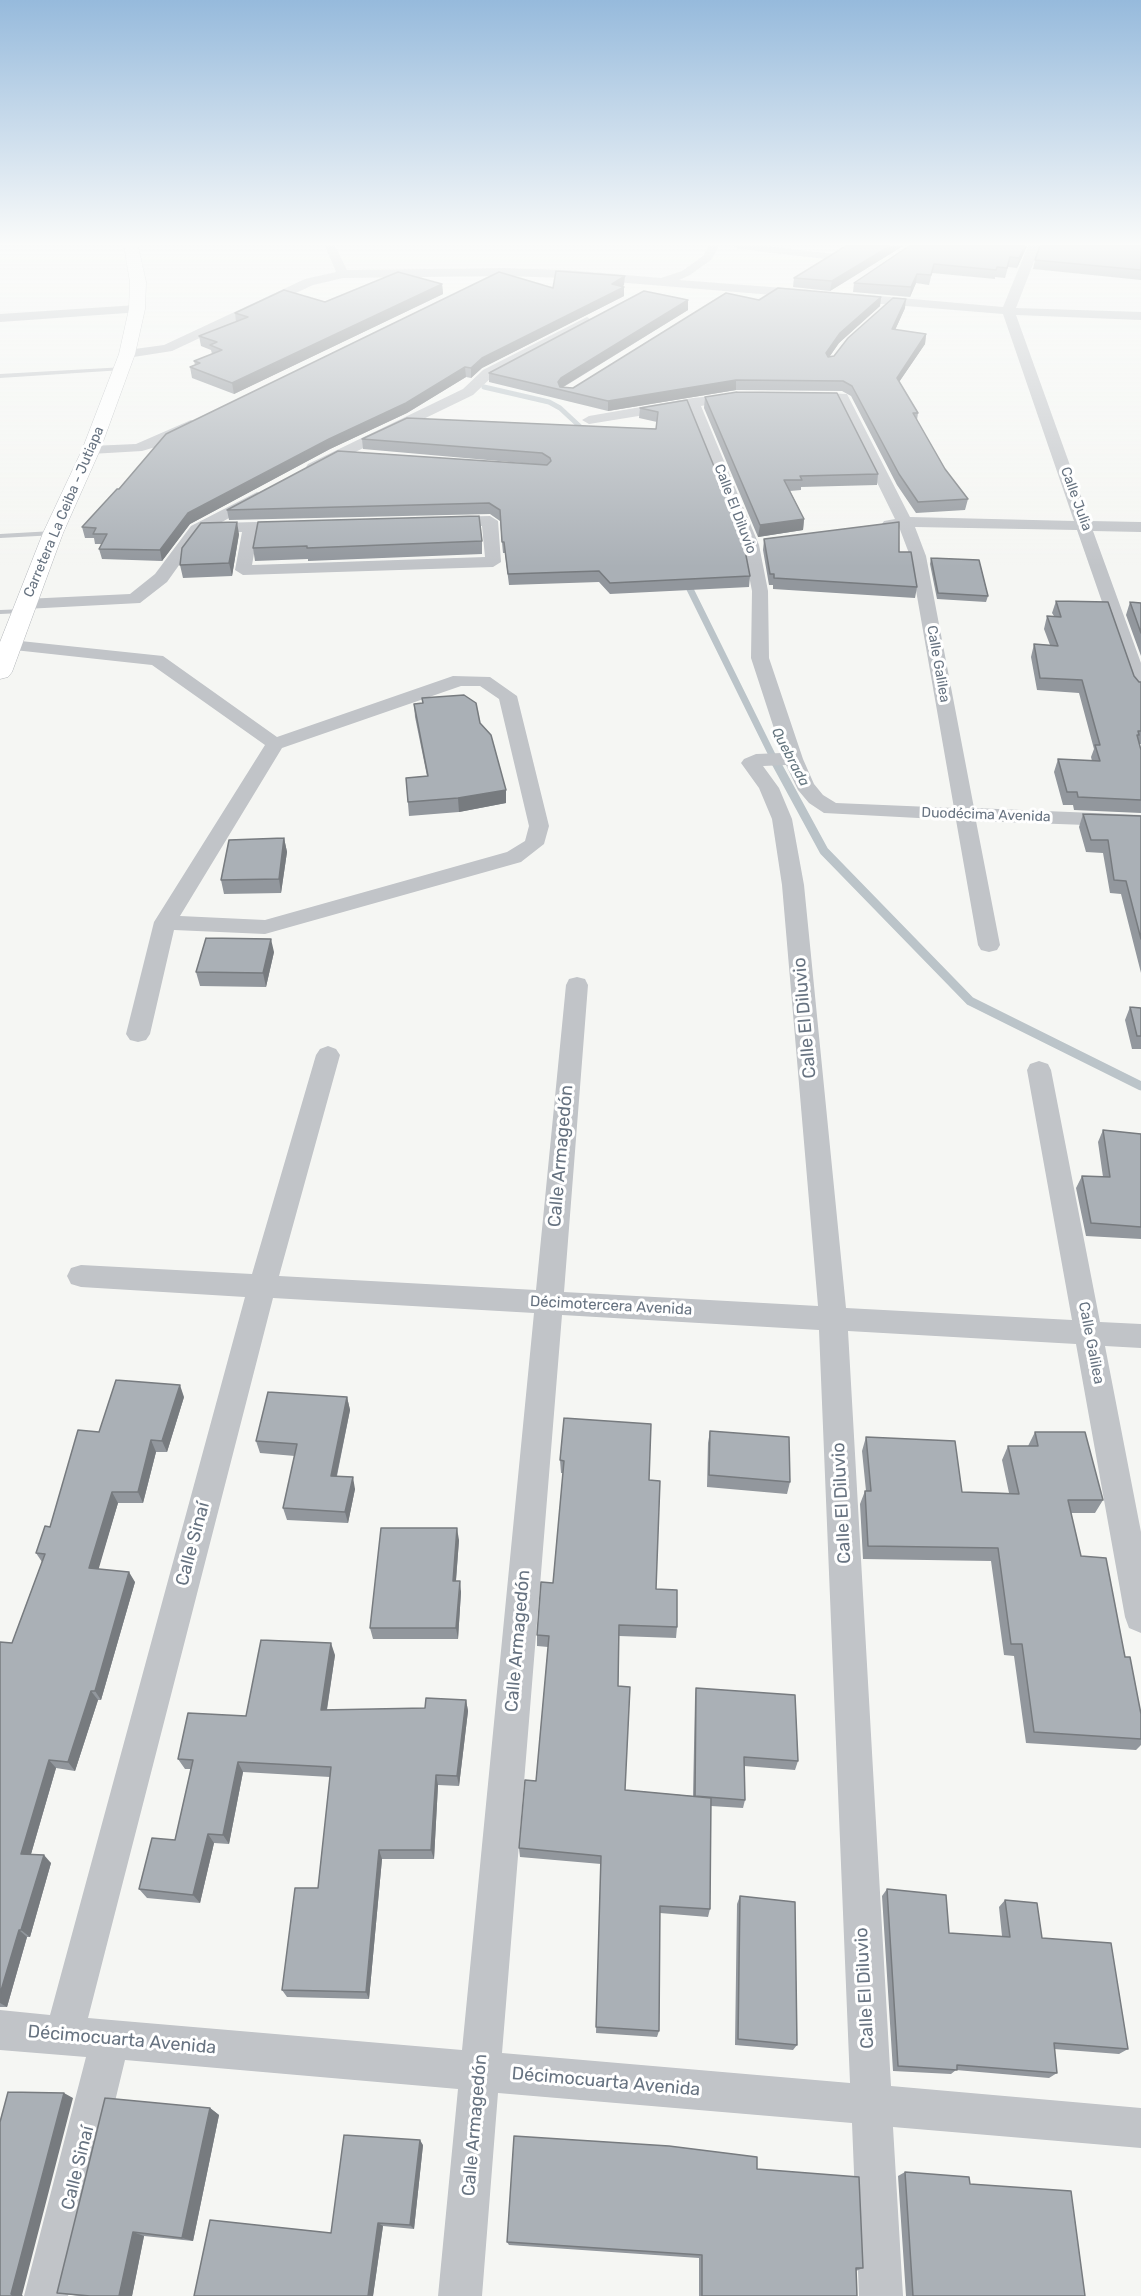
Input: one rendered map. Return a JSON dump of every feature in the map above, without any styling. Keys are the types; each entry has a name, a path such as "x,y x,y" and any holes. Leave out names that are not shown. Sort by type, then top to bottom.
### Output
{"main road":[{"name":"Carretera La Ceiba - Jutiapa","path":"0,672 11,645 16,609 91,450 127,353"}],"street":[{"path":"125,361 150,353"},
{"path":"297,476 336,454 468,392 488,373 526,353"},
{"name":"Calle Julia","path":"1023,353 1141,688"},
{"path":"590,420 693,402 748,396"},
{"name":"Calle Galilea","path":"795,396 842,397 905,522 918,556 988,945"},
{"name":"Calle El Diluvio","path":"693,402 756,545 760,591 760,658 777,759 816,799 831,809"},
{"path":"91,450 137,448 154,443 202,418"},
{"path":"336,454 371,457"},
{"path":"16,609 134,599 151,588 160,578 197,529 267,491"},
{"path":"251,527 243,570 493,562 490,521 430,523"},
{"path":"872,527 905,522 1141,527"},
{"path":"197,529 310,526"},
{"path":"11,645 157,660 275,744"},
{"path":"138,1034 165,922 275,744 459,680 483,681 508,696 539,826 534,844 514,857 265,927 165,922"},
{"name":"Calle El Diluvio","path":"777,759 751,763 769,789 782,819 793,885 833,1318 881,2296"},
{"name":"Duodécima Avenida","path":"831,809 1141,821"},
{"name":"Calle Armagedón","path":"460,2296 577,985"},
{"name":"Calle Sinaí","path":"64,2035 262,1286 328,1055"},
{"name":"Calle Galilea","path":"1039,1070 1141,1617"},
{"name":"Décimotercera Avenida","path":"81,1276 1141,1336"},
{"name":"Décimocuarta Avenida","path":"0,2030 1141,2128"},
{"name":"Calle Sinaí","path":"46,2296 110,2039"}],"lane":[{"path":"0,376 125,361"},
{"path":"0,536 53,533"}],"building":[{"path":"214,353 295,353 232,383 190,367 200,363 194,361"},
{"path":"332,353 492,353 471,368 465,367 406,403 329,439 188,513 160,550 99,549 107,534 93,534 96,528 82,527 119,489 166,434"},
{"path":"527,353 601,353 558,382 560,387 573,388 629,353 826,353 828,357 836,353 913,353 897,378 918,413 913,413 945,469 968,499 918,502 899,474 852,386 843,381 736,380 608,401 489,373"},
{"path":"737,392 837,393 878,474 800,476 802,480 784,480 804,519 760,525 705,397"},
{"path":"687,400 742,535 750,576 610,583 599,571 508,574 504,542 502,542 500,510 489,503 227,510 338,451 547,465 551,461 542,453 362,439 407,418 656,429 658,412 640,408"},
{"path":"479,516 482,541 253,548 258,522"},
{"path":"237,522 229,563 180,565 182,548 201,523"},
{"path":"899,522 899,552 911,552 917,587 774,578 774,574 770,574 764,539"},
{"path":"931,558 979,560 988,596 938,593"},
{"path":"1056,601 1108,602 1134,676 1141,682 1141,731 1138,731 1139,735 1137,735 1141,750 1141,800 1078,797 1077,792 1067,792 1058,759 1100,761 1095,745 1100,745 1082,680 1040,678 1034,644 1058,646 1047,616 1061,617"},
{"path":"1130,602 1141,603 1141,633"},
{"path":"464,695 476,703 480,723 491,735 506,790 458,798 408,802 406,778 428,776 414,704 423,703 422,698"},
{"path":"1083,814 1141,816 1141,939 1126,881 1114,880 1108,840 1091,840"},
{"path":"284,838 279,879 221,880 229,840"},
{"path":"206,938 271,939 263,973 196,972"},
{"path":"1130,1007 1141,1008 1141,1036 1137,1036"},
{"path":"1103,1130 1141,1134 1141,1227 1091,1223 1082,1176 1110,1177"},
{"path":"116,1380 180,1385 162,1441 151,1440 138,1492 112,1492 89,1568 129,1572 95,1691 91,1691 68,1762 49,1760 21,1854 44,1855 0,1994 0,1642 12,1643 45,1554 36,1553 45,1526 50,1527 78,1430 99,1432"},
{"path":"268,1392 347,1397 331,1476 353,1477 345,1512 283,1508 297,1444 256,1441"},
{"path":"564,1418 651,1424 649,1480 660,1481 656,1589 677,1590 677,1627 619,1625 618,1686 630,1687 625,1790 711,1798 710,1909 660,1906 659,2031 596,2027 601,1856 519,1848 525,1780 536,1781 549,1636 537,1635 541,1582 553,1583 564,1461 560,1460"},
{"path":"710,1431 789,1437 790,1482 709,1475"},
{"path":"1035,1432 1085,1432 1103,1500 1068,1500 1081,1556 1106,1558 1125,1657 1130,1657 1141,1714 1141,1739 1034,1732 1022,1644 1011,1644 998,1548 868,1546 865,1491 871,1491 866,1437 955,1441 962,1492 1019,1494 1008,1446 1038,1446"},
{"path":"381,1528 457,1528 453,1581 460,1581 456,1628 370,1628"},
{"path":"261,1640 331,1643 321,1710 425,1708 426,1698 466,1700 457,1776 436,1775 431,1850 379,1850 366,1992 282,1990 295,1888 318,1888 331,1767 238,1762 223,1835 208,1834 193,1895 139,1889 152,1838 175,1840 193,1760 178,1759 188,1713 246,1716"},
{"path":"696,1688 795,1695 798,1761 744,1757 745,1800 695,1796"},
{"path":"887,1889 946,1895 949,1933 1010,1937 1005,1900 1037,1903 1042,1938 1111,1943 1128,2049 1054,2043 1057,2073 957,2065 957,2070 898,2066"},
{"path":"740,1896 795,1902 797,2045 738,2039"},
{"path":"8,2092 64,2093 11,2294 16,2296 0,2296 0,2122"},
{"path":"105,2098 210,2108 182,2238 133,2232 119,2296 57,2293"},
{"path":"344,2135 420,2140 410,2225 378,2223 368,2296 194,2296 210,2220 331,2233"},
{"path":"514,2136 669,2146 757,2157 757,2169 859,2177 863,2268 856,2268 857,2296 702,2296 702,2255 507,2242"},
{"path":"905,2172 969,2177 970,2184 1071,2191 1085,2296 913,2296"}],"waterway":[{"name":"Quebrada","path":"484,387 549,402 560,408 588,434"},
{"name":"Quebrada","path":"685,579 774,759"},
{"name":"Quebrada","path":"774,759 824,851 970,1001 1141,1086"}]}
